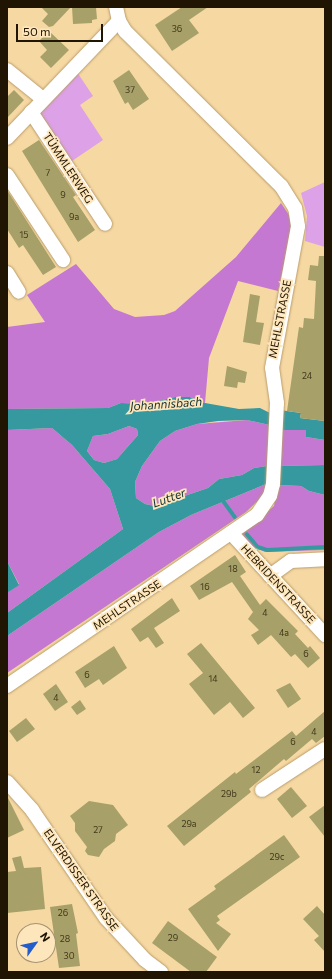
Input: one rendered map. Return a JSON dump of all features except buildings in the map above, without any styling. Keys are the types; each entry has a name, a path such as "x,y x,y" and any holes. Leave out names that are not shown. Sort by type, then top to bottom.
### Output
{"street":[{"name":"MEHLSTRASSE","path":"7,686 231,533 266,506 273,484 273,466 277,430 277,403 272,361 298,226 295,208 281,186 125,31 119,21 116,7"},
{"path":"7,138 42,99 119,21"},
{"path":"7,70 42,99"},
{"name":"TÜMMLERWEG","path":"31,112 104,224"},
{"path":"7,175 63,260"},
{"path":"7,273 20,292"},
{"name":"HEBRIDENSTRASSE","path":"231,533 325,635"},
{"path":"270,576 291,561 325,558"},
{"path":"262,790 325,749"},
{"name":"ELVERDISSER STRASSE","path":"7,782 32,810 106,918 146,960 161,972"}],"shaded area":[{"path":"75,69 93,96 80,105 103,140 69,163 34,111"},
{"path":"325,182 325,247 305,241 307,216 301,193"},
{"path":"281,203 291,218 291,232 278,291 238,281 209,358 205,403 190,397 175,397 146,404 121,403 108,408 7,409 7,327 45,322 27,295 76,264 114,309 135,317 164,315 175,311 236,257"},
{"path":"247,420 274,426 267,466 254,468 242,475 219,479 208,488 155,506 145,504 136,498 135,482 142,466 160,441 175,431 197,424"},
{"path":"129,426 137,429 138,435 117,459 104,463 94,460 87,451 93,436 108,434"},
{"path":"52,428 72,445 110,489 123,529 7,613 7,593 19,584 7,561 7,430"},
{"path":"280,430 306,430 306,437 325,440 325,465 278,466"},
{"path":"266,484 263,496 246,512 7,673 7,636 159,532 191,515"},
{"path":"277,485 301,486 309,491 325,495 325,550 265,552 252,546 242,534 274,506"}],"water":[{"name":"Johannisbach","path":"175,397 190,397 205,403 239,409 260,408 274,415 274,426 247,420 218,421 197,424 175,431 160,441 142,466 135,482 136,498 145,504 155,506 208,488 219,479 242,475 254,468 267,466 266,484 191,515 159,532 7,636 7,613 123,529 110,489 72,445 52,428 7,430 7,409 108,408 121,403 146,404","holes":["129,426 137,429 138,435 117,459 104,463 94,460 87,451 93,436 108,434"]},
{"path":"280,410 301,413 300,418 325,421 325,440 306,437 306,430 280,430"},
{"path":"325,465 325,495 309,491 301,486 277,485 278,466"},
{"path":"7,561 19,585 7,593"}],"waterway":[{"path":"222,499 235,517"},
{"path":"247,534 258,547 268,550 325,547"}],"water label":[{"name":"Lutter","path":"169,498"}]}
